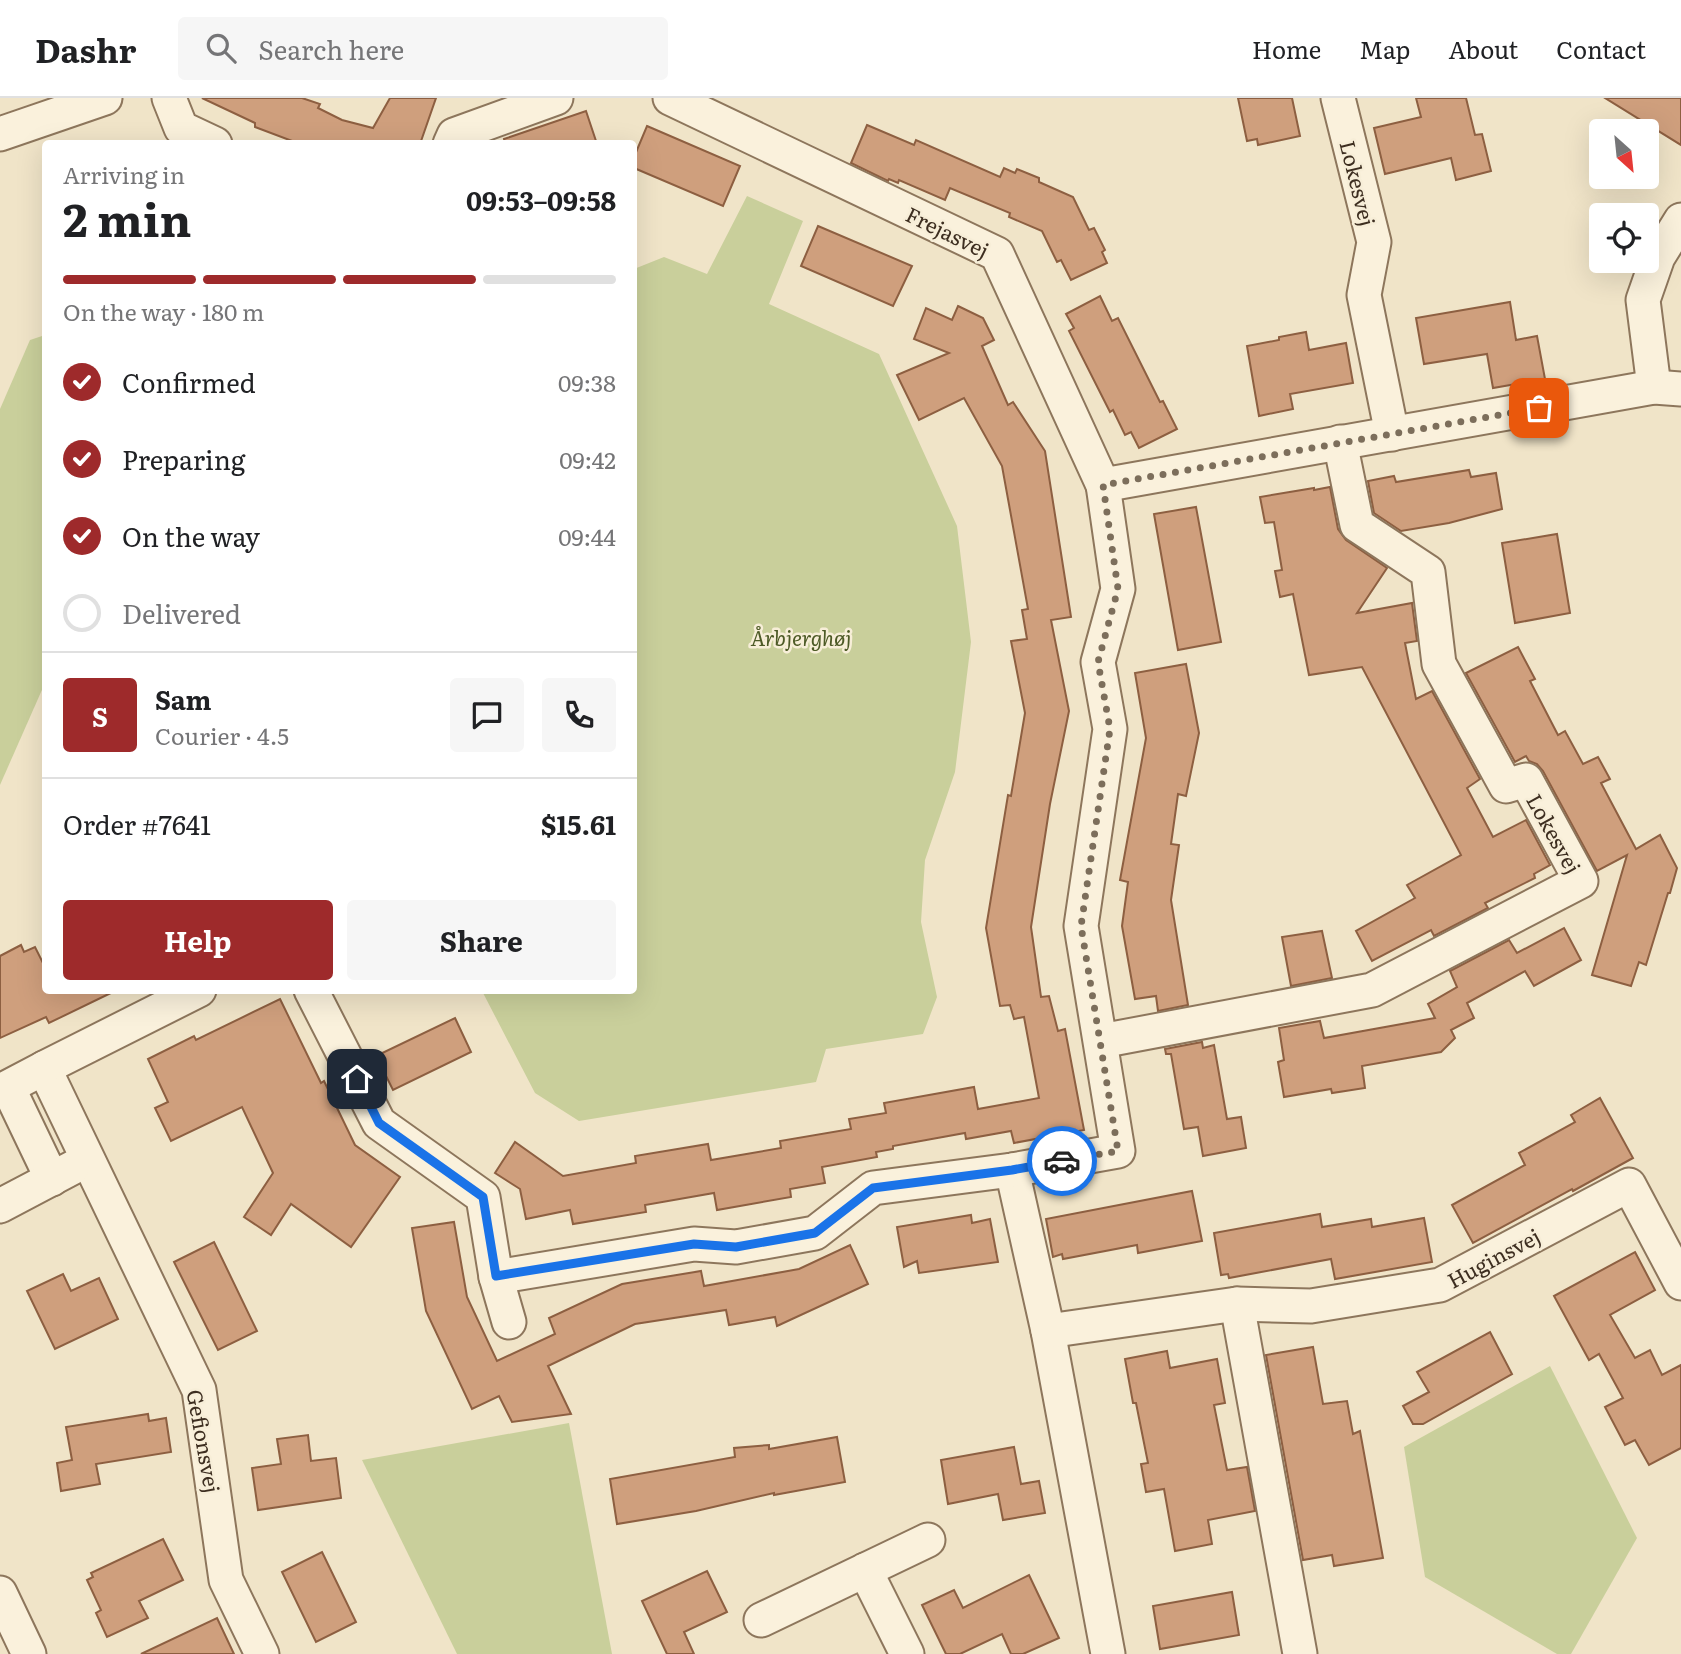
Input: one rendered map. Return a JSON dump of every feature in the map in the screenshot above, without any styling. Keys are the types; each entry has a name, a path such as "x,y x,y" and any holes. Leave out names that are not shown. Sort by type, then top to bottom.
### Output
{"street":[{"path":"0,134 105,98"},
{"path":"169,98 181,128 206,140"},
{"path":"452,140 454,135 556,98"},
{"name":"Frejasvej","path":"670,98 997,254 1103,485"},
{"name":"Lokesvej","path":"1338,98 1374,242 1364,295 1392,434"},
{"path":"496,1276 694,1244 736,1247 815,1233 873,1188 1012,1170 1118,1151 1081,926 1110,729 1098,662 1118,589 1103,485 1340,442 1667,388 1643,300 1658,257 1681,220"},
{"name":"Lokesvej","path":"1101,1041 1372,990 1581,881 1526,780 1506,786 1439,664 1428,572 1357,526 1340,442"},
{"path":"52,1179 8,1087 191,994"},
{"path":"313,994 379,1123 483,1197 496,1276 509,1322"},
{"name":"Gefionsvej","path":"44,1068 200,1390 226,1580 262,1654"},
{"path":"0,1206 88,1160"},
{"path":"1012,1170 1048,1331 1108,1654"},
{"name":"Huginsvej","path":"1048,1331 1237,1304 1311,1306 1440,1285 1629,1185 1681,1283"},
{"path":"1237,1304 1300,1654"},
{"path":"761,1620 928,1540"},
{"path":"866,1570 907,1654"},
{"path":"0,1593 29,1654"}],"green space":[{"name":"Årbjerghøj","path":"747,196 803,221 769,304 879,354 957,526 971,642 955,772 925,860 921,922 937,997 923,1034 826,1049 816,1082 579,1121 535,1093 484,994 637,994 637,268 664,257 707,274"},
{"path":"42,336 42,690 0,785 0,409 30,340"},
{"path":"1550,1366 1637,1538 1571,1654 1557,1654 1425,1577 1404,1447"},
{"path":"569,1423 612,1654 457,1654 362,1460"}],"building":[{"path":"202,98 302,98 320,104 318,108 342,120 373,128 390,98 436,98 421,140 289,140 255,127 255,123"},
{"path":"1238,98 1292,98 1300,136 1258,145 1257,139 1247,141"},
{"path":"1416,98 1466,98 1475,135 1482,134 1491,171 1456,180 1451,158 1385,174 1374,128 1421,117"},
{"path":"1605,98 1681,98 1681,145 1659,131 1659,119 1639,119"},
{"path":"586,111 596,140 504,140"},
{"path":"867,125 914,145 916,140 1000,177 1004,168 1015,173 1017,169 1073,197 1089,230 1094,228 1105,250 1102,252 1107,263 1071,280 1061,260 1057,262 1042,231 1009,217 1010,213 950,188 945,200 899,180 898,183 889,179 888,181 851,163"},
{"path":"647,126 740,166 723,206 637,169 637,150"},
{"path":"818,226 912,266 893,306 801,266"},
{"path":"1100,296 1112,321 1118,318 1160,402 1163,401 1177,429 1139,448 1131,432 1125,435 1113,410 1110,412 1069,331 1074,328 1066,314"},
{"path":"1510,302 1516,340 1537,336 1545,379 1493,388 1487,354 1424,364 1416,318"},
{"path":"958,306 983,318 994,340 982,346 1008,405 1013,402 1045,451 1071,617 1051,620 1069,711 1050,804 1031,927 1041,997 1049,996 1058,1031 1065,1029 1084,1130 1014,1143 1011,1131 966,1139 965,1133 893,1146 893,1149 876,1152 877,1157 822,1167 825,1183 790,1189 791,1197 717,1210 714,1193 645,1205 646,1212 573,1224 570,1210 526,1219 520,1189 495,1173 515,1142 563,1176 636,1163 635,1156 708,1144 711,1160 781,1148 780,1141 851,1129 849,1119 886,1113 884,1103 974,1087 978,1109 1039,1098 1024,1017 1014,1019 1010,1005 1000,1006 986,928 1025,713 1011,641 1027,639 1022,610 1028,609 1002,466 964,398 919,420 897,375 949,353 914,339 926,308 952,320"},
{"path":"1306,332 1309,350 1346,343 1353,383 1290,394 1293,409 1259,416 1247,346"},
{"path":"1469,470 1471,477 1496,473 1502,509 1449,523 1401,531 1374,513 1368,481 1394,476 1396,482"},
{"path":"1330,487 1338,529 1346,540 1387,568 1357,613 1412,603 1417,641 1405,643 1416,699 1432,691 1480,779 1467,788 1493,837 1526,820 1550,865 1534,874 1535,878 1485,903 1488,908 1434,936 1431,930 1372,961 1356,931 1415,898 1407,885 1461,855 1362,667 1309,675 1293,594 1280,597 1275,571 1282,570 1274,522 1265,523 1260,497"},
{"path":"1196,507 1221,642 1178,650 1154,514"},
{"path":"1557,534 1570,613 1515,623 1502,543"},
{"path":"1518,647 1535,679 1530,681 1558,735 1565,731 1583,764 1598,757 1610,779 1601,783 1636,849 1660,835 1677,868 1646,965 1639,962 1631,986 1592,975 1627,855 1597,871 1543,771 1526,756 1515,762 1466,673"},
{"path":"1186,664 1199,733 1186,796 1178,794 1171,844 1179,845 1171,900 1188,1005 1158,1011 1156,996 1135,999 1122,926 1128,882 1120,880 1146,738 1135,673"},
{"path":"1564,928 1581,960 1534,986 1525,971 1467,1003 1474,1018 1451,1030 1455,1038 1441,1052 1362,1066 1365,1088 1332,1093 1331,1089 1284,1097 1278,1062 1284,1060 1279,1028 1320,1021 1324,1038 1435,1018 1428,1004 1457,987 1450,971 1509,940 1517,953"},
{"path":"1322,931 1332,978 1291,986 1282,937"},
{"path":"21,945 24,952 35,947 42,961 42,994 109,994 49,1023 46,1017 0,1038 0,956"},
{"path":"280,999 355,1145 400,1177 351,1247 291,1204 271,1235 244,1217 273,1173 242,1107 171,1141 155,1108 168,1102 148,1059 194,1036 196,1040"},
{"path":"455,1018 471,1052 393,1090 376,1056"},
{"path":"1202,1042 1203,1048 1214,1045 1227,1119 1241,1117 1246,1148 1203,1156 1198,1127 1184,1129 1171,1054 1166,1054 1165,1049"},
{"path":"1600,1098 1633,1158 1473,1243 1452,1205 1525,1165 1519,1153 1575,1122 1571,1115"},
{"path":"1192,1191 1202,1241 1138,1253 1137,1245 1063,1259 1062,1254 1053,1257 1046,1219"},
{"path":"1320,1214 1322,1227 1371,1219 1372,1227 1424,1218 1432,1262 1335,1279 1331,1259 1229,1278 1228,1274 1221,1275 1214,1233"},
{"path":"971,1215 972,1223 990,1219 998,1262 919,1273 917,1261 904,1267 897,1227"},
{"path":"454,1222 467,1297 497,1361 555,1334 549,1318 622,1284 701,1271 704,1286 799,1269 850,1245 868,1284 777,1326 775,1317 729,1325 726,1310 635,1324 548,1366 571,1414 512,1422 499,1396 472,1409 426,1311 412,1228"},
{"path":"214,1242 257,1331 218,1350 174,1262"},
{"path":"1635,1252 1655,1290 1610,1315 1635,1358 1650,1350 1662,1375 1681,1365 1681,1448 1649,1465 1635,1440 1625,1445 1605,1407 1623,1398 1599,1354 1589,1360 1554,1296"},
{"path":"63,1274 71,1291 99,1278 118,1319 55,1349 27,1291"},
{"path":"1490,1332 1512,1374 1423,1424 1413,1424 1403,1406 1429,1392 1417,1372"},
{"path":"1313,1347 1323,1404 1347,1401 1353,1434 1360,1431 1383,1558 1334,1566 1332,1555 1303,1560 1266,1355"},
{"path":"1167,1351 1170,1368 1217,1359 1225,1403 1214,1405 1227,1470 1247,1467 1255,1511 1208,1520 1212,1544 1175,1551 1164,1489 1146,1492 1141,1464 1148,1463 1125,1359"},
{"path":"148,1414 149,1421 166,1418 171,1452 96,1464 100,1484 61,1491 57,1463 72,1460 66,1427"},
{"path":"308,1435 311,1461 336,1458 341,1498 258,1510 252,1468 281,1464 277,1439"},
{"path":"837,1437 845,1482 617,1524 610,1479 735,1457 734,1448 769,1445 769,1449"},
{"path":"1014,1447 1021,1484 1039,1481 1045,1513 1003,1520 998,1494 948,1504 941,1460"},
{"path":"163,1539 183,1580 139,1601 148,1618 107,1637 96,1613 101,1610 87,1580 93,1577 91,1573"},
{"path":"322,1552 356,1622 316,1642 282,1572"},
{"path":"707,1571 727,1612 684,1632 694,1654 667,1654 642,1601"},
{"path":"1029,1575 1059,1638 1023,1654 1011,1654 1002,1634 960,1654 946,1654 922,1605 954,1590 963,1608"},
{"path":"1232,1592 1239,1635 1160,1649 1153,1606"},
{"path":"217,1618 234,1654 141,1654"}],"way so far":[{"path":"1062,1161 1118,1151 1081,926 1110,729 1098,662 1118,589 1103,485 1539,408"}],"route":[{"path":"357,1079 379,1123 483,1197 496,1276 694,1244 736,1247 815,1233 873,1188 1062,1161"}]}
